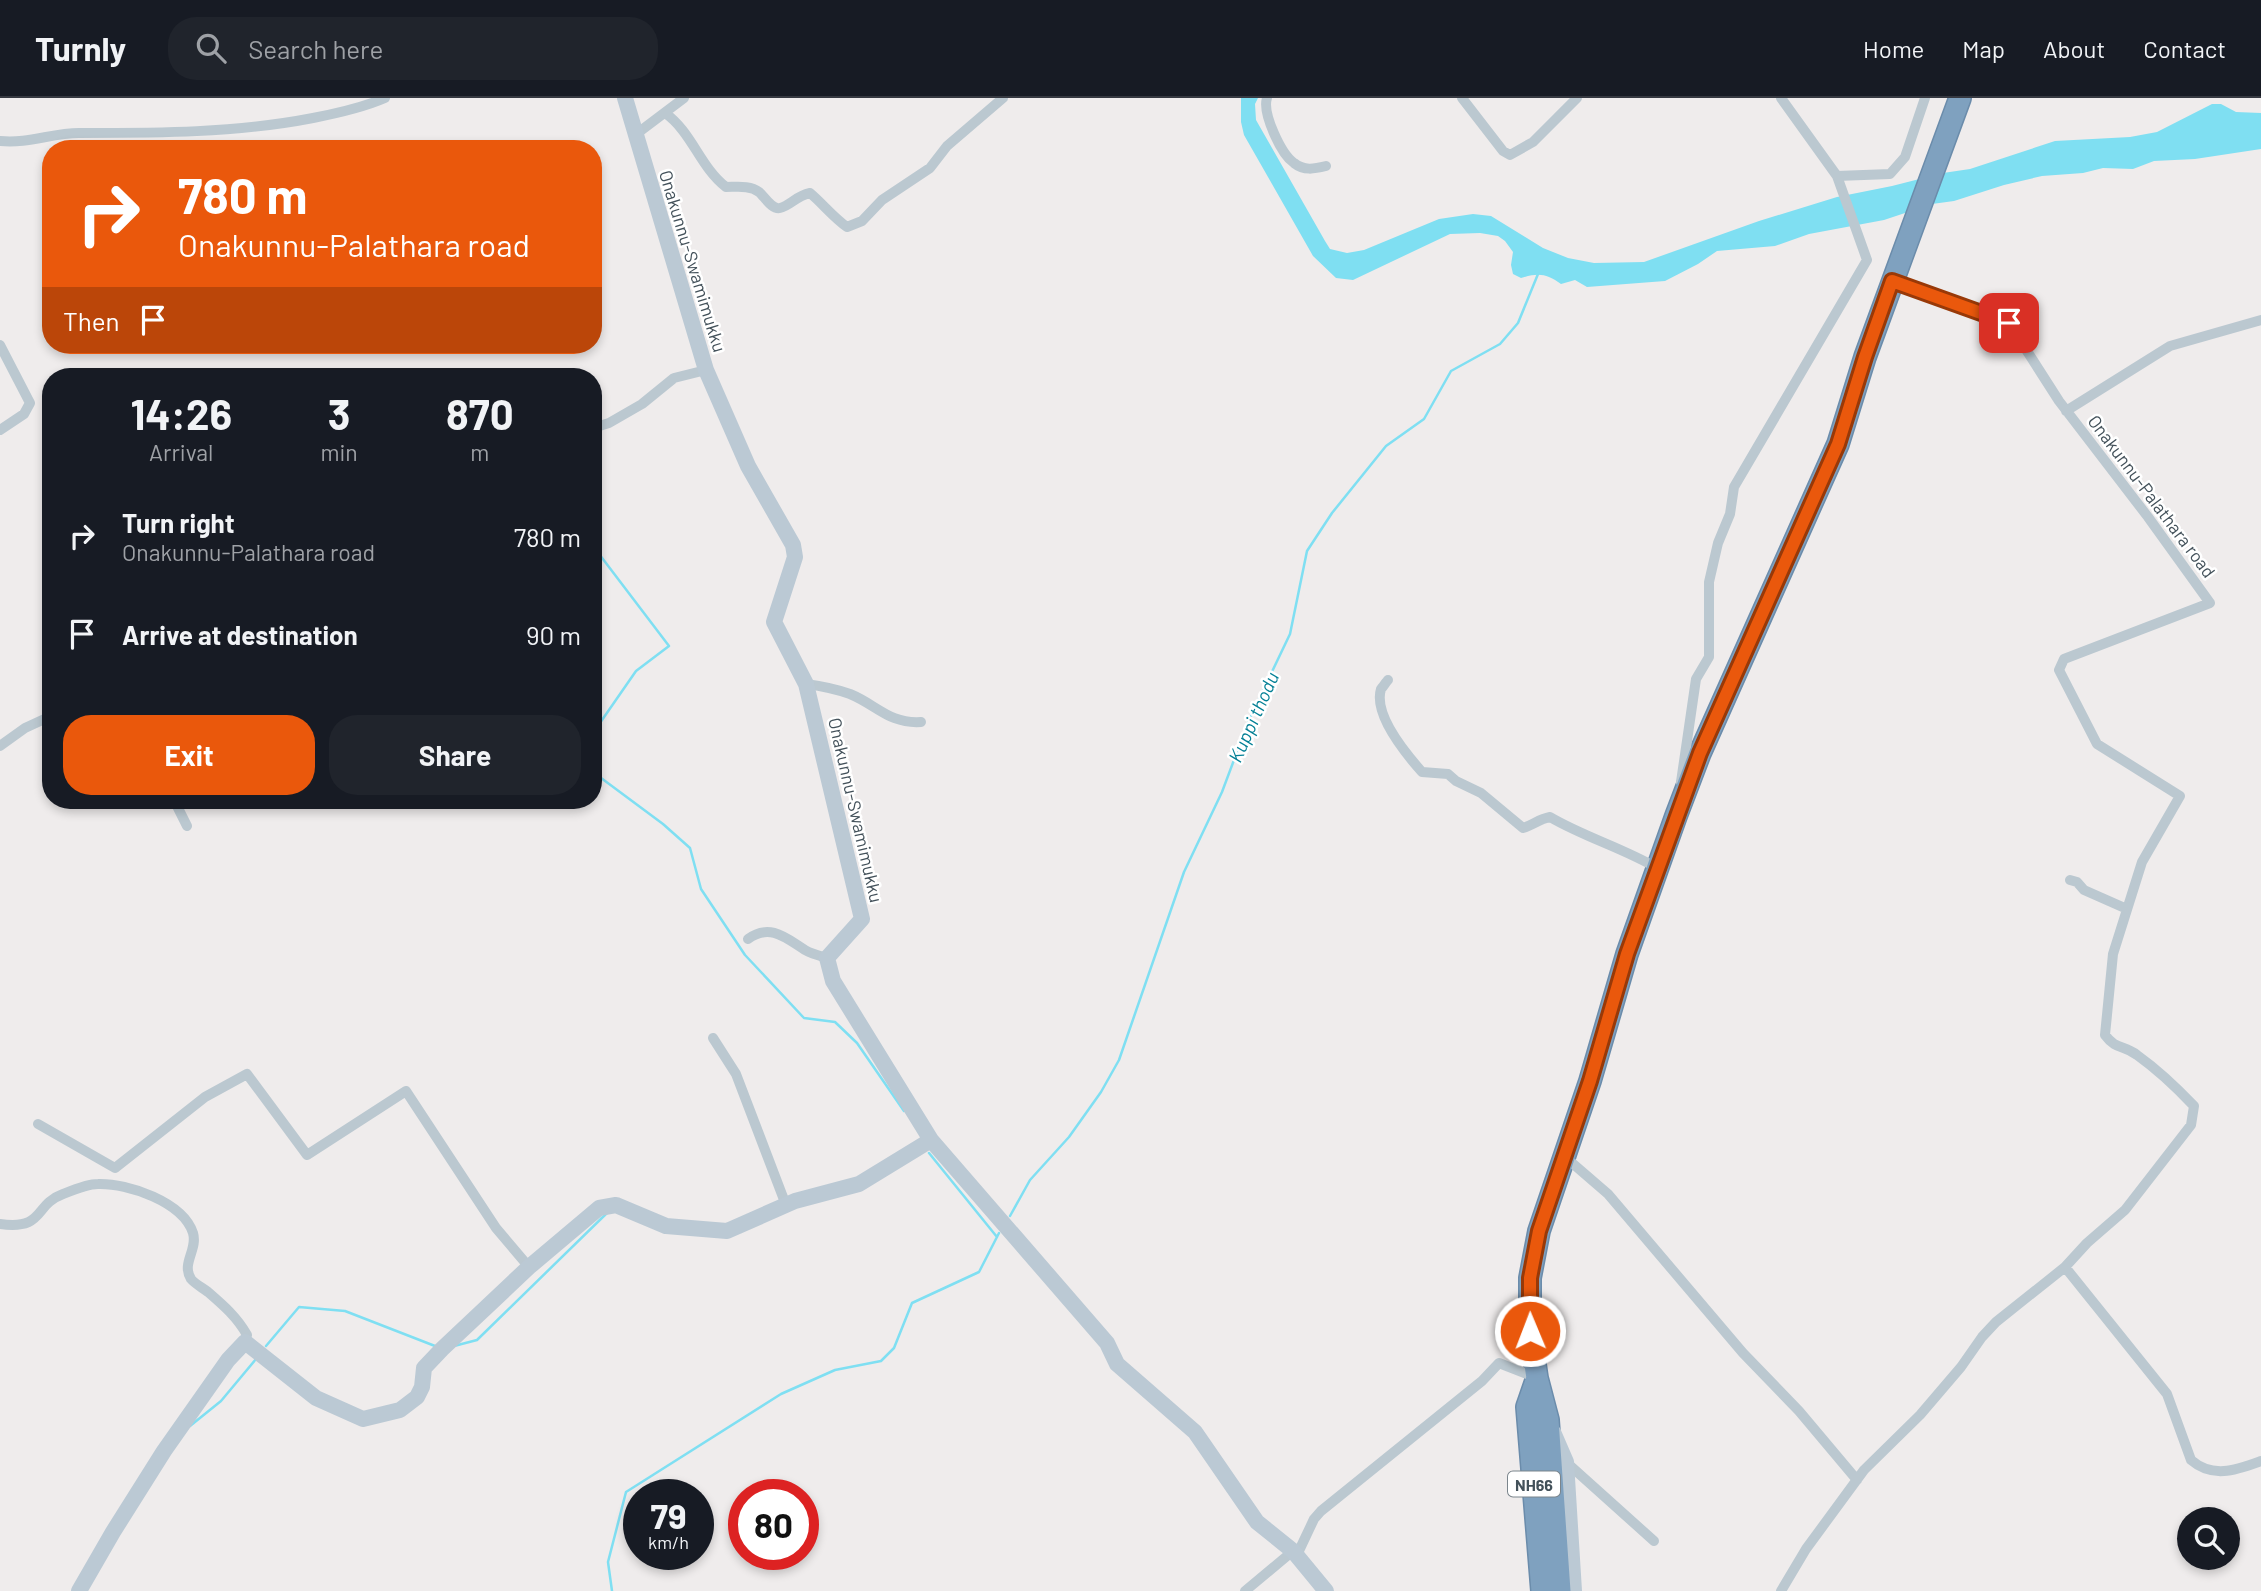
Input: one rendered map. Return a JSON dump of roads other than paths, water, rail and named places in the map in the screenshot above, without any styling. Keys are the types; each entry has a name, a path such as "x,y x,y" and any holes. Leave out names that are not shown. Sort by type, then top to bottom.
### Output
{"highway":[{"name":"NH66","path":"1560,1591 1548,1420 1537,1378 1530,1331 1530,1278 1539,1231 1590,1081 1627,954 1676,816 1700,753 1838,444 1865,357 1960,98"},
{"name":"NH66","path":"1537,1378 1527,1407 1542,1591"}],"street":[{"path":"0,141 19,143 76,133 129,134 272,126 362,108 385,98"},
{"name":"Onakunnu-Swamimukku","path":"625,98 706,370 748,466 793,545 794,557 774,622 806,684 862,919 827,958"},
{"path":"635,135 684,98"},
{"path":"665,113 678,122 710,171 726,187 756,190 779,208 800,195 810,193 834,218 847,226 862,221 883,201 930,168 947,146 1003,98"},
{"path":"1267,98 1264,106 1268,120 1292,162 1307,170 1326,166"},
{"path":"1462,98 1503,150 1510,155 1533,142 1577,98"},
{"path":"1676,816 1696,679 1709,657 1709,582 1718,543 1730,514 1734,487 1867,260 1838,176 1781,98"},
{"path":"1838,176 1890,174 1905,157 1925,98"},
{"name":"Onakunnu-Palathara road","path":"1892,281 2009,323 2066,411 2148,516 2210,603 2064,659 2059,670 2097,744 2180,796 2142,862 2127,909 2113,954 2105,1035 2112,1044 2133,1052 2169,1079 2194,1106 2191,1125 2125,1210 2087,1243 2065,1267"},
{"path":"2066,411 2170,346 2261,320"},
{"path":"0,345 30,403 24,414 0,430"},
{"path":"602,425 642,404 674,378 706,370"},
{"path":"1388,680 1381,689 1382,707 1387,722 1402,749 1422,772 1448,774 1456,782 1481,793 1523,828 1550,817 1657,868"},
{"path":"806,684 824,686 851,695 901,722 921,722"},
{"path":"0,746 25,728 42,720"},
{"path":"178,809 187,826"},
{"path":"2070,880 2077,882 2084,890 2127,909"},
{"path":"748,939 754,935 772,932 783,934 808,951 827,958 833,981 931,1140 1107,1343 1117,1364 1195,1432 1257,1522 1295,1553 1326,1591"},
{"path":"713,1038 736,1074 786,1205"},
{"path":"38,1124 115,1168 205,1097 247,1074 307,1155 406,1091 496,1228 529,1268"},
{"path":"245,1342 316,1398 363,1419 400,1410 417,1397 422,1387 424,1368 529,1268 599,1208 616,1205 666,1226 727,1231 786,1205 859,1184 931,1140"},
{"path":"1564,1156 1608,1194 1857,1480"},
{"path":"0,1224 19,1226 28,1223 40,1215 53,1199 96,1184 117,1185 147,1194 170,1205 192,1230 195,1245 187,1269 192,1280 237,1318 247,1335 245,1342 228,1360 164,1451 79,1591"},
{"path":"1781,1591 1806,1549 1864,1470 1920,1415 1996,1322 2065,1267 2167,1394 2191,1460 2200,1467 2221,1472 2261,1461"},
{"path":"1245,1591 1295,1553 1321,1511 1482,1381 1499,1363 1537,1378"},
{"path":"1548,1420 1566,1462 1574,1591"},
{"path":"1566,1462 1654,1541"}],"water":[{"path":"1241,98 1258,98 1255,104 1256,120 1325,241 1330,249 1347,253 1364,250 1439,219 1473,214 1491,216 1543,248 1568,258 1594,263 1644,262 1759,221 1837,197 1970,169 2055,141 2130,137 2157,132 2212,104 2221,104 2236,112 2261,113 2261,149 2195,159 2154,161 2133,169 2103,168 2083,173 2042,176 1954,201 1932,204 1884,220 1809,234 1775,246 1717,251 1665,281 1587,287 1575,280 1561,284 1542,275 1521,278 1513,274 1513,252 1505,241 1498,236 1480,233 1450,234 1353,280 1336,278 1313,256 1244,135"}],"waterway":[{"name":"Kuppi thodu","path":"1010,1216 1030,1180 1069,1137 1101,1092 1119,1060 1184,872 1222,792 1249,720 1290,634 1307,551 1332,513 1386,446 1424,419 1451,371 1500,344 1518,323 1538,274"},
{"path":"602,558 669,646 636,671 602,720"},
{"path":"602,779 663,824 690,848 701,889 745,955 804,1018 835,1022 857,1043 904,1111"},
{"path":"929,1153 997,1237"},
{"path":"454,1346 477,1340 608,1212"},
{"path":"612,1591 608,1562 626,1492 781,1394 835,1370 881,1361 894,1348 912,1303 979,1272 999,1233"},
{"path":"266,1346 299,1307 345,1311 435,1346"},
{"path":"190,1426 221,1401 256,1359"}]}
